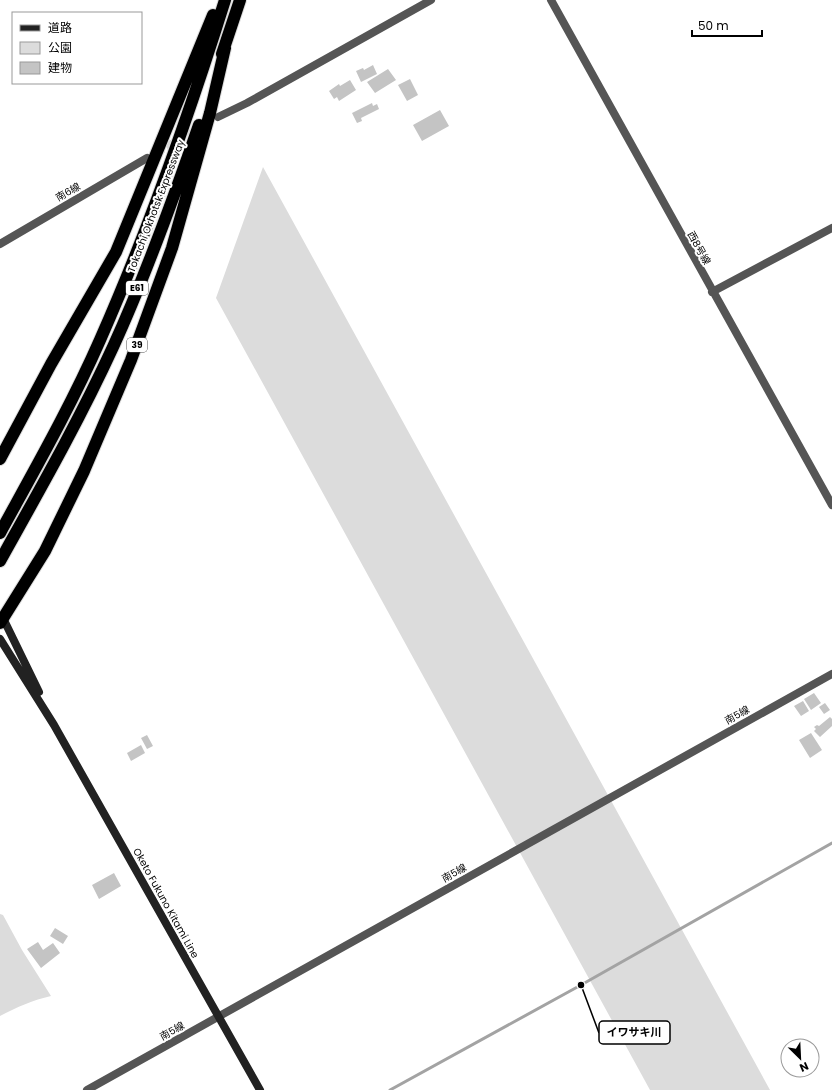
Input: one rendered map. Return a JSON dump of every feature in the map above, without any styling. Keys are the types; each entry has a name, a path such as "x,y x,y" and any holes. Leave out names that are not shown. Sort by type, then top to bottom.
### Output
{"highway":[{"path":"0,459 51,364 116,252 219,0"},
{"name":"Tokachi Okhotsk Expressway","path":"0,533 49,446 100,341 166,179 225,0"},
{"name":"Tokachi Okhotsk Expressway","path":"0,561 61,452 112,348 160,234 204,112 240,0"},
{"name":"39","path":"1,618 45,551 84,471 132,360 172,248 210,113 224,48"}],"main road":[{"name":"Oketo Fukuno Kitami Line","path":"1,618 54,725"},
{"name":"Oketo Fukuno Kitami Line","path":"0,639 54,725 260,1090"}],"street":[{"path":"218,117 247,103 431,0"},
{"name":"西8号線","path":"551,0 712,292 832,504"},
{"name":"南6線","path":"0,244 147,158"},
{"path":"712,292 832,228"},
{"name":"南5線","path":"86,1090 832,674"}],"green space":[{"path":"263,167 770,1090 650,1090 216,298"},
{"path":"0,914 3,915 22,950 51,996 25,1004 0,1016"}],"building":[{"path":"373,65 377,74 361,82 356,71 363,68 364,70"},
{"path":"388,69 396,80 375,93 367,82"},
{"path":"410,79 418,95 407,101 398,85"},
{"path":"350,80 356,90 339,101 337,97 334,99 329,91 339,84 340,86"},
{"path":"372,103 373,106 377,104 379,109 361,118 362,121 357,123 352,113"},
{"path":"440,110 449,126 422,141 413,125"},
{"path":"814,693 821,703 811,710 804,699"},
{"path":"803,701 809,711 801,716 794,706"},
{"path":"825,703 830,710 824,714 819,707"},
{"path":"830,717 832,719 832,726 820,737 814,731 816,729 814,727 817,725 819,726"},
{"path":"811,733 822,750 810,758 799,740"},
{"path":"147,735 153,746 147,749 141,738"},
{"path":"141,745 145,753 131,761 127,753"},
{"path":"114,873 121,886 99,899 92,885"},
{"path":"55,928 68,936 63,944 50,936"},
{"path":"38,942 43,950 53,943 60,953 41,968 27,949"}],"waterway":[{"path":"390,1090 581,985 832,843"}],"tunnel":[{"path":"156,153 198,129"}],"place":[{"name":"イワサキ川","path":"581,985"}]}
